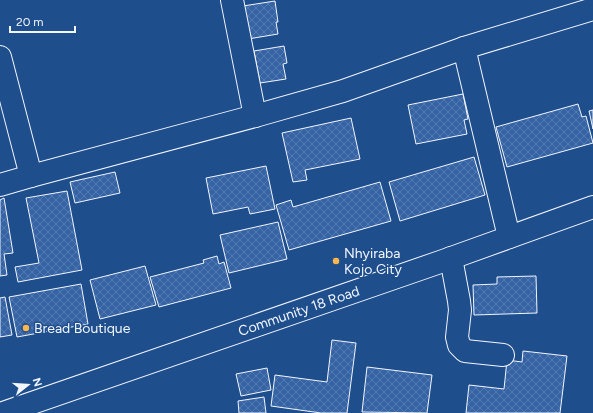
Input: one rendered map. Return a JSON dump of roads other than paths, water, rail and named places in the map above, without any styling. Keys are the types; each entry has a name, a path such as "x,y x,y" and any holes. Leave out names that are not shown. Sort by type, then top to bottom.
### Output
{"street":[{"path":"232,0 255,116"},
{"path":"0,185 343,91 464,48 593,9"},
{"path":"464,48 510,237"},
{"path":"0,57 31,176"},
{"name":"Community 18 Road","path":"3,413 451,258 593,207"},
{"path":"451,258 460,310 457,337 459,345 465,350 503,355"}],"place":[{"name":"Nhyiraba Kojo City","path":"336,261"},
{"name":"Bread Boutique","path":"26,328"}]}
